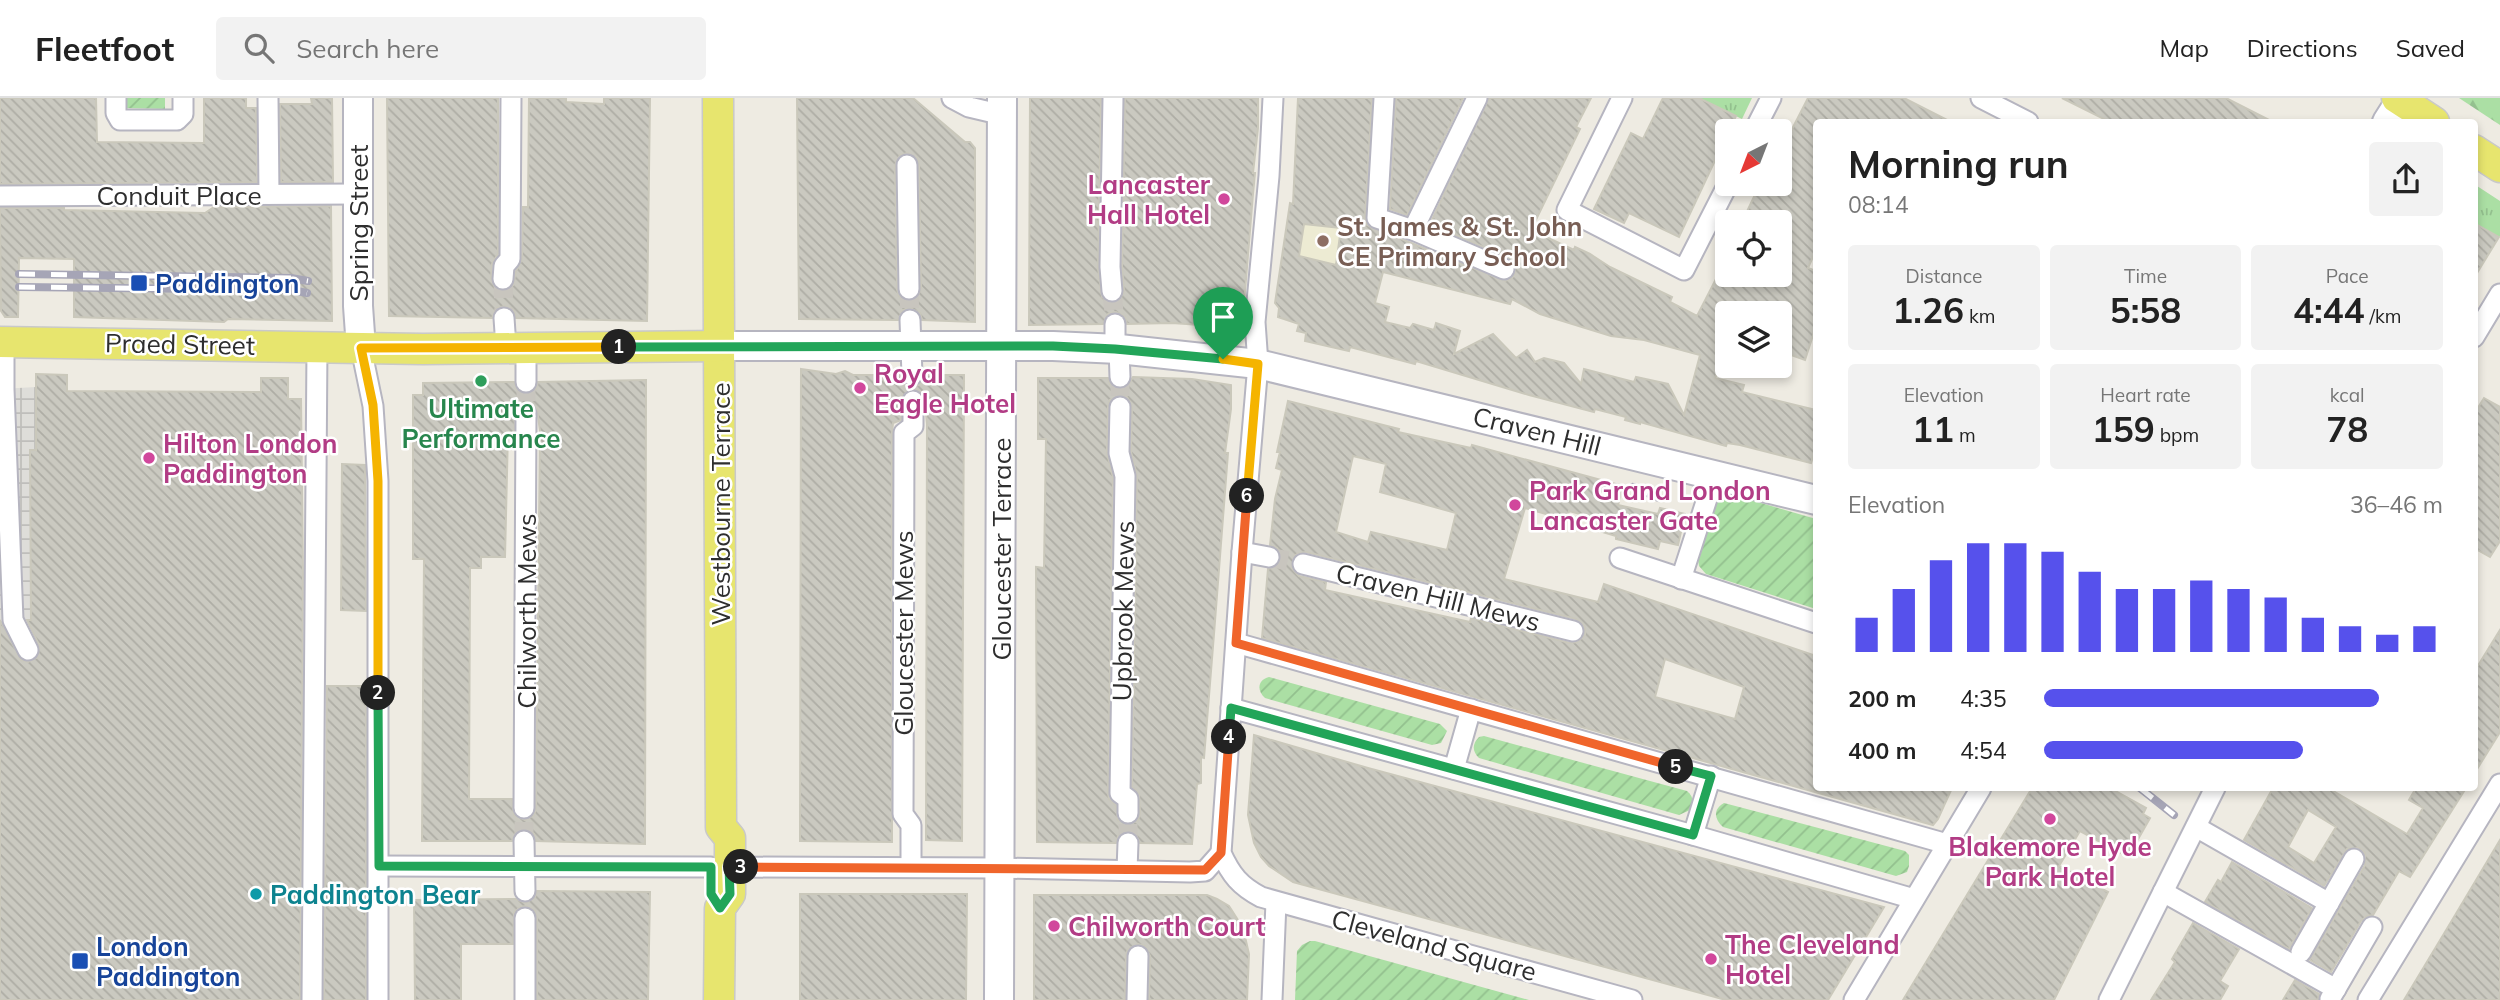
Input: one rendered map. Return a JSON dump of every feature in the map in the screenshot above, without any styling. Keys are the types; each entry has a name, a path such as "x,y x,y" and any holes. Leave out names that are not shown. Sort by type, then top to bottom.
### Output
{"main road":[{"name":"Westbourne Terrace","path":"718,98 721,827 730,838 720,867 730,894 720,908 719,1000"},
{"path":"2395,107 2426,119"},
{"path":"2478,153 2500,167"},
{"name":"Praed Street","path":"2,342 361,348 512,337 719,346"}],"street":[{"path":"116,98 116,113 120,120 177,120 183,114 183,98"},
{"path":"268,98 269,194"},
{"name":"Spring Street","path":"358,98 358,306 361,348"},
{"path":"503,279 504,266 510,259 511,98"},
{"path":"952,98 968,107 1003,106"},
{"path":"1112,291 1110,267 1113,98"},
{"path":"379,866 1205,870 1221,853 1258,364 1255,322 1269,176 1273,98"},
{"path":"1384,98 1377,218 1413,230 1504,269"},
{"path":"1413,230 1477,98"},
{"path":"1622,98 1567,210 1684,270 1722,196"},
{"path":"1760,119 1771,98"},
{"path":"1982,98 2022,119"},
{"name":"Gloucester Terrace","path":"999,1000 1003,106"},
{"path":"907,165 909,289"},
{"name":"Conduit Place","path":"0,196 358,194"},
{"path":"2478,330 2500,293"},
{"path":"911,333 912,375"},
{"name":"Craven Hill","path":"719,346 911,333 1002,347 1116,341 1258,364 1813,499"},
{"path":"512,337 526,382"},
{"path":"1116,341 1119,377"},
{"path":"2,342 13,620 29,650"},
{"path":"312,1000 317,346"},
{"path":"361,348 373,405 378,481 378,1000"},
{"name":"Gloucester Mews","path":"911,867 911,825 903,814 904,433 913,426 913,401"},
{"name":"Upbrook Mews","path":"1120,407 1119,453 1125,476 1120,793 1128,799 1128,813"},
{"name":"Chilworth Mews","path":"524,808 526,414"},
{"path":"1681,579 1715,474"},
{"path":"1242,552 1269,557"},
{"path":"1620,558 1813,623"},
{"name":"Craven Hill Mews","path":"1304,564 1573,631"},
{"path":"1236,643 1947,844"},
{"path":"1231,708 1693,835 1914,899"},
{"path":"1454,769 1471,709"},
{"path":"1693,835 1711,776"},
{"path":"2368,1000 2500,784"},
{"path":"1854,1000 1979,791"},
{"path":"2109,1000 2214,791"},
{"path":"2196,827 2329,903"},
{"path":"524,841 525,891"},
{"path":"1127,870 1128,843"},
{"name":"Cleveland Square","path":"1221,853 1230,873 1239,884 1261,897 1632,1000"},
{"path":"2301,952 2354,859"},
{"path":"2163,892 2333,995 2372,927"},
{"path":"1272,1000 1276,902"},
{"path":"525,918 525,1000"},
{"path":"1138,956 1138,1000"}],"shaded area":[{"name":"St. James & St. John CE Primary School","path":"1290,203 1364,212 1360,271 1282,252"},
{"path":"36,387 36,450 30,450 31,620 0,620 0,389"}],"green space":[{"path":"124,98 165,98 165,109 124,108"},
{"path":"1699,98 1752,98 1742,119"},
{"path":"2459,98 2500,98 2500,125"},
{"path":"2478,187 2500,201 2500,236 2497,240 2496,236 2478,225"},
{"path":"1723,492 1813,518 1813,608 1706,574 1699,566 1698,560 1718,497"},
{"path":"1269,677 1440,724 1447,731 1441,743 1432,745 1265,698 1260,686 1262,681"},
{"path":"1484,736 1687,791 1692,798 1692,805 1690,810 1679,815 1479,758 1474,745 1479,737"},
{"path":"1724,803 1905,851 1909,855 1907,872 1896,876 1723,827 1716,814"},
{"path":"1310,941 1529,1000 1295,1000 1297,951"}],"building":[{"path":"0,98 96,98 97,142 204,143 204,98 246,98 246,108 256,108 257,182 0,184"},
{"path":"311,98 332,98 333,182 281,182 280,104 312,104"},
{"path":"387,98 498,98 498,254 492,264 491,278 496,289 503,291 513,285 522,259 523,207 528,207 529,98 566,98 566,102 604,104 604,98 650,98 647,321 516,318 514,311 504,306 497,308 492,318 389,316"},
{"path":"797,98 913,98 975,148 975,322 922,320 920,313 910,308 903,310 898,320 799,319","holes":["907,153 917,158 921,289 916,299 909,301 899,296 897,289 895,165 900,155"]},
{"path":"1030,98 1101,98 1098,268 1102,297 1112,303 1119,301 1124,291 1122,267 1125,98 1258,98 1255,173 1242,328 1172,323 1127,324 1125,317 1116,312 1108,314 1103,324 1029,325"},
{"path":"1298,98 1372,98 1365,217 1367,225 1505,281 1515,273 1514,262 1509,258 1430,224 1489,98 1591,98 1576,127 1580,129 1531,230 1574,250 1575,247 1590,254 1610,267 1672,297 1670,302 1697,316 1715,281 1715,287 1792,287 1792,210 1748,210 1754,196 1792,196 1792,129 1808,98 1904,98 1945,119 1813,119 1813,257 1808,268 1813,270 1813,335 1805,360 1792,355 1792,301 1715,301 1715,378 1744,385 1742,392 1813,409 1811,463 1740,445 1727,443 1726,446 1640,424 1625,420 1626,417 1595,409 1594,412 1529,395 1416,361 1415,364 1350,347 1349,351 1305,341 1306,333 1297,331 1299,324 1278,317 1279,308 1275,303 1290,203 1293,204","holes":["1304,224 1341,228 1336,265 1299,256","1383,272 1510,304 1512,299 1540,314 1611,336 1644,340 1700,355 1684,415 1668,384 1636,377 1634,382 1584,369 1581,384 1564,363 1544,358 1535,362 1527,350 1516,358 1493,334 1454,354 1460,331 1436,323 1434,330 1413,324 1410,328 1385,322 1389,307 1375,303"]},
{"path":"1396,98 1463,98 1407,215 1390,209"},
{"path":"1663,98 1699,98 1736,116 1735,119 1715,119 1715,161 1679,237 1629,213 1624,223 1594,209 1631,133 1643,139"},
{"path":"2062,98 2226,98 2267,119 2104,119"},
{"path":"331,206 332,321 228,319 224,322 74,317 74,259 19,258 18,317 5,317 1,311 0,208 205,213 214,207"},
{"path":"2478,225 2499,237 2478,271"},
{"path":"801,369 836,374 845,371 853,375 900,375 902,382 912,387 919,385 924,375 964,375 962,841 926,840 927,424 924,396 918,390 912,389 902,396 901,420 893,423 892,433 892,842 800,841"},
{"path":"36,374 67,375 67,391 261,392 261,378 288,378 288,399 301,399 303,573 300,1000 0,1000 0,620 21,660 28,662 38,657 39,645 27,620 31,620 30,450 36,450"},
{"path":"1133,377 1192,379 1231,385 1204,758 1201,757 1201,783 1197,784 1192,844 1140,843 1135,833 1128,831 1118,836 1116,843 1037,842 1036,567 1044,568 1046,439 1038,439 1038,378 1108,378 1110,384 1120,389 1127,387","holes":["1120,395 1127,397 1132,407 1131,452 1137,476 1132,787 1139,794 1140,813 1138,820 1129,825 1118,820 1116,805 1109,799 1108,793 1113,477 1107,453 1108,407 1110,400"]},
{"path":"646,380 645,844 536,841 534,834 524,829 517,831 512,841 422,841 424,559 413,559 413,395 423,395 423,383 514,382 519,392 527,394 536,389 538,382","holes":["527,402 537,409 540,431 536,808 534,815 525,820 514,815 512,799 469,799 470,568 481,568 481,557 505,557 508,432 514,432 516,407"]},
{"path":"2484,398 2500,407 2500,541 2490,557 2478,550 2478,408"},
{"path":"1288,401 1399,429 1398,432 1471,448 1472,445 1623,486 1618,505 1658,514 1660,508 1685,514 1678,545 1660,541 1658,549 1616,539 1616,536 1596,530 1599,519 1569,511 1567,520 1525,508 1504,579 1598,602 1604,584 1813,655 1813,791 1951,791 1938,819 1933,825 1262,638 1268,569 1278,565 1281,559 1277,548 1270,545 1275,499 1282,470 1276,468 1280,452 1277,452","holes":["1353,456 1386,464 1380,492 1456,513 1447,550 1371,532 1368,542 1336,532","1306,552 1576,619 1585,627 1585,635 1577,642 1570,643 1471,618 1470,622 1325,590 1326,582 1299,576 1292,568 1294,556","1665,659 1744,687 1735,719 1655,697"]},
{"path":"342,464 365,465 366,611 341,610"},
{"path":"2500,630 2500,732 2478,768 2478,666"},
{"path":"327,686 366,686 366,1000 324,1000"},
{"path":"1254,735 1884,907 1828,1000 1726,1000 1293,882 1269,866 1254,843 1248,815"},
{"path":"2030,791 2115,791 2146,808 2143,814 2150,818 2128,857 2080,831 2059,866 2108,892 2054,1000 1903,1000"},
{"path":"2271,791 2333,791 2407,834 2423,808 2409,800 2414,791 2464,791 2410,877 2399,871 2373,915 2361,921 2331,972 2310,960 2365,865 2365,853 2359,848 2347,849 2324,886 2244,840","holes":["2308,810 2336,827 2314,863 2288,847"]},
{"path":"2500,840 2500,1000 2404,1000 2451,922"},
{"path":"2232,862 2312,908 2289,949 2205,902"},
{"path":"537,891 650,892 648,1000 537,1000 537,918 535,911 526,906 520,907 514,913 513,944 461,944 461,1000 415,1000 414,900 516,899 526,903 535,897"},
{"path":"800,894 967,894 966,1000 800,1000"},
{"path":"1034,895 1207,895 1217,899 1229,906 1243,928 1249,954 1247,1000 1149,1000 1150,956 1145,946 1138,944 1128,949 1126,955 1125,1000 1034,1000"},
{"path":"2193,923 2239,949 2220,981 2228,986 2220,1000 2151,1000 2175,962 2172,959"},
{"path":"2295,980 2319,994 2318,1000 2283,1000"}],"tunnel":[{"path":"503,279 504,318"},
{"path":"909,289 910,320"},
{"path":"1112,291 1115,324"},
{"path":"1120,377 1120,407"},
{"path":"526,382 526,414"},
{"path":"1269,557 1303,564"},
{"path":"524,808 524,841"},
{"path":"1128,813 1128,843"}],"railway":[{"path":"19,274 291,278 308,281"},
{"path":"19,287 292,290 307,293"},
{"path":"1633,487 1659,498"},
{"path":"2144,791 2174,815"}],"place":[{"name":"Lancaster Hall Hotel","path":"1224,199"},
{"name":"St. James & St. John CE Primary School","path":"1323,241"},
{"name":"Paddington","path":"139,283"},
{"name":"Ultimate Performance","path":"481,381"},
{"name":"Royal Eagle Hotel","path":"860,388"},
{"name":"Hilton London Paddington","path":"149,458"},
{"name":"Park Grand London Lancaster Gate","path":"1515,505"},
{"name":"Blakemore Hyde Park Hotel","path":"2050,819"},
{"name":"Paddington Bear","path":"256,894"},
{"name":"Chilworth Court","path":"1054,926"},
{"name":"The Cleveland Hotel","path":"1711,959"},
{"name":"London Paddington","path":"80,961"}],"route":[{"path":"1053,346 1223,359 1258,364 1236,643 1711,776 1693,835 1231,708 1221,853 1205,870 729,867 730,894 720,908 711,894 711,867 379,866 378,481 373,405 361,348 1053,346"}]}
